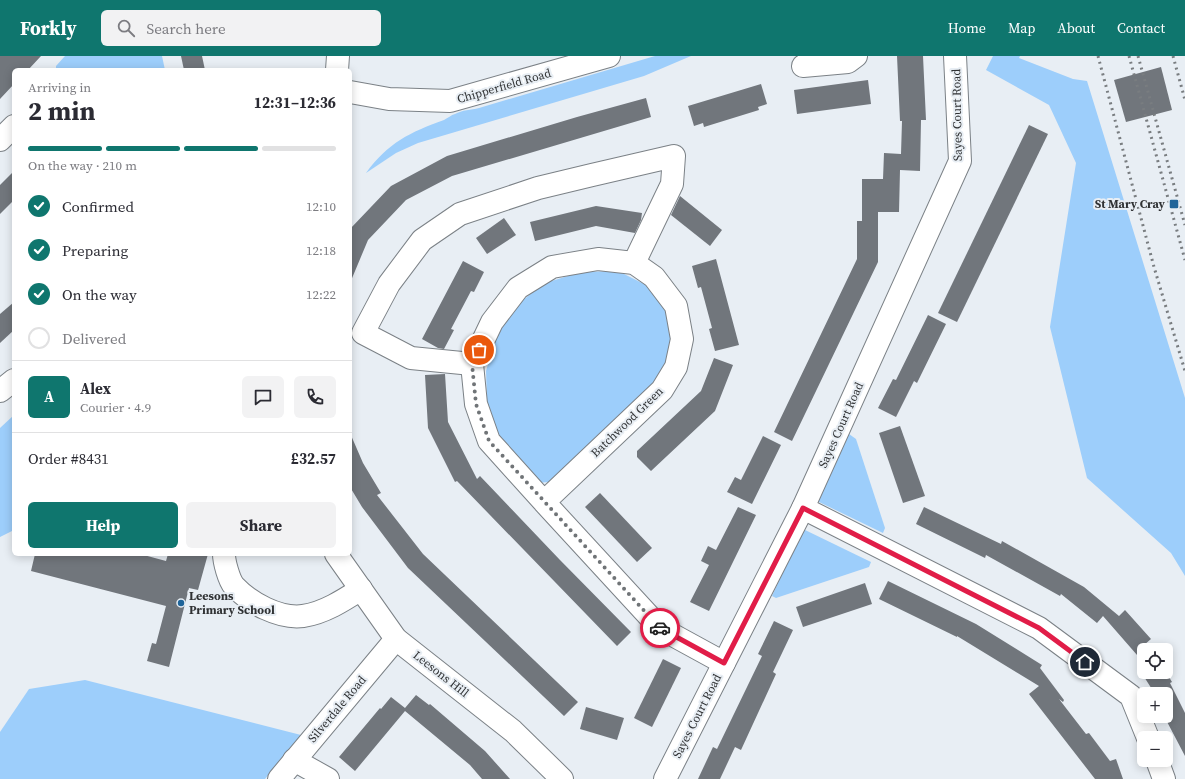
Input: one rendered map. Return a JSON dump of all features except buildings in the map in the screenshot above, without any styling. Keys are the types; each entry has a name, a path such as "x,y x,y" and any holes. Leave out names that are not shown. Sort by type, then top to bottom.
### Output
{"street":[{"path":"337,68 338,56"},
{"path":"803,66 848,62 856,56"},
{"name":"Sayes Court Road","path":"665,779 803,508 960,161 956,56"},
{"name":"Chipperfield Road","path":"352,92 389,99 450,101 595,58"},
{"path":"0,140 12,128"},
{"path":"634,263 672,184 674,156 538,188 460,214 422,240 389,284 363,333 412,358 472,364 476,404 489,441 660,628 724,663"},
{"name":"Batchwood Green","path":"472,364 492,322 518,288 552,267 598,259 634,263 654,277 676,306 682,339 676,367 662,390 544,502"},
{"path":"0,392 12,382"},
{"path":"803,508 1039,628 1131,696 1145,731"},
{"path":"224,556 224,561 233,585 255,604 279,614 302,616 325,610 361,589"},
{"name":"Leesons Hill","path":"337,556 396,639 513,731 562,779"},
{"name":"Silverdale Road","path":"279,779 396,639"},
{"path":"294,760 328,779"},
{"path":"1160,767 1164,779"}],"shaded area":[{"path":"65,56 162,56 165,68 56,68"},
{"path":"655,56 691,56 644,76 418,143 396,153 366,173 391,146 410,134 444,120 452,115"},
{"path":"993,56 1020,56 1019,58 1073,79 1087,81 1185,398 1185,576 1171,553 1087,478 1050,327 1076,163 1049,105 986,70"},
{"path":"618,271 646,285 666,310 672,332 669,358 654,383 549,482 537,483 497,434 487,403 486,371 497,334 519,303 545,283 581,272"},
{"path":"12,417 12,531 0,537 0,428"},
{"path":"849,434 856,439 885,528 883,533 817,501"},
{"path":"803,529 871,562 869,567 776,598 772,596"},
{"path":"85,680 301,735 265,779 0,779 0,732 29,689"}],"railway":[{"path":"1098,56 1154,267 1185,371"},
{"path":"1129,56 1185,260"},
{"path":"1138,56 1185,225"},
{"path":"1173,56 1185,100"}],"way so far":[{"path":"479,350 472,364 476,404 489,441 660,628"}],"place":[{"name":"St Mary Cray","path":"1174,204"},
{"name":"Leesons Primary School","path":"181,603"}],"route":[{"path":"660,628 724,663 803,508 1039,628 1085,662"}]}
